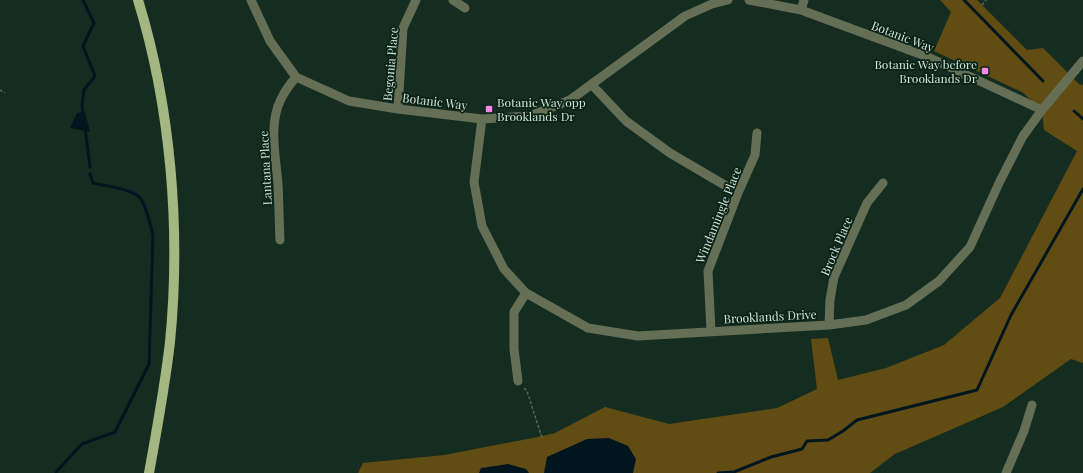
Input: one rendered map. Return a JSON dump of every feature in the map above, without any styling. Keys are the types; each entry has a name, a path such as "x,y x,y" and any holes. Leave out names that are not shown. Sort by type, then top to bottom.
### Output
{"main road":[{"path":"138,0 153,61 165,126 171,180 174,252 170,341 149,473"}],"street":[{"name":"Botanic Way","path":"251,0 270,41 296,77 349,101 398,109 482,119 530,116 570,100 685,16 711,2 728,0"},
{"name":"Begonia Place","path":"398,109 403,28 416,0"},
{"path":"453,0 465,8"},
{"name":"Botanic Way","path":"749,0 801,10 928,57 1042,110"},
{"path":"801,10 804,0"},
{"name":"Brooklands Drive","path":"482,119 474,182 482,226 504,269 526,293 588,328 638,336 828,325 866,320 906,305 939,282 970,247 1000,181 1023,136 1042,110 1083,61"},
{"name":"Lantana Place","path":"280,240 278,186 273,135 275,119 280,101 296,77"},
{"path":"592,85 626,121 664,149 738,193"},
{"name":"Windamingle Place","path":"711,331 708,271 738,193 755,155 757,133"},
{"name":"Brock Place","path":"828,325 834,278 867,202 883,183"},
{"path":"518,381 514,349 514,312 526,293"},
{"path":"1006,473 1024,431 1032,405"}],"path":[{"path":"982,5 986,0"},
{"path":"0,90 5,93"},
{"path":"527,391 542,438"}],"shaded area":[{"path":"940,0 977,0 1027,50 1043,48 1079,84 1083,85 1083,363 1071,359 1003,407 895,454 870,473 358,473 363,463 444,455 555,433 605,407 669,424 777,408 817,389 811,339 828,338 838,380 886,368 944,345 1000,298 1077,151 1044,130 1042,110 1022,92 934,51 951,12"}],"water":[{"path":"85,112 90,132 70,128 77,113"},
{"path":"609,438 628,446 636,459 633,473 544,473 547,457 587,439"},
{"path":"508,464 526,469 529,473 479,473 481,468"}],"waterway":[{"path":"83,0 94,23 83,46 95,76 84,90 82,105 83,116"},
{"path":"964,0 1043,81"},
{"path":"1074,111 1083,119"},
{"path":"85,128 90,167"},
{"path":"56,473 82,444 115,432 149,364 153,235 148,217 141,199 137,196 126,190 93,183 90,174"},
{"path":"718,473 734,472 771,457 802,449 807,441 828,440 857,420 977,390 1011,315 1083,189"}],"place":[{"name":"Botanic Way before Brooklands Dr","path":"985,71"},
{"name":"Botanic Way opp Brooklands Dr","path":"489,109"}]}
